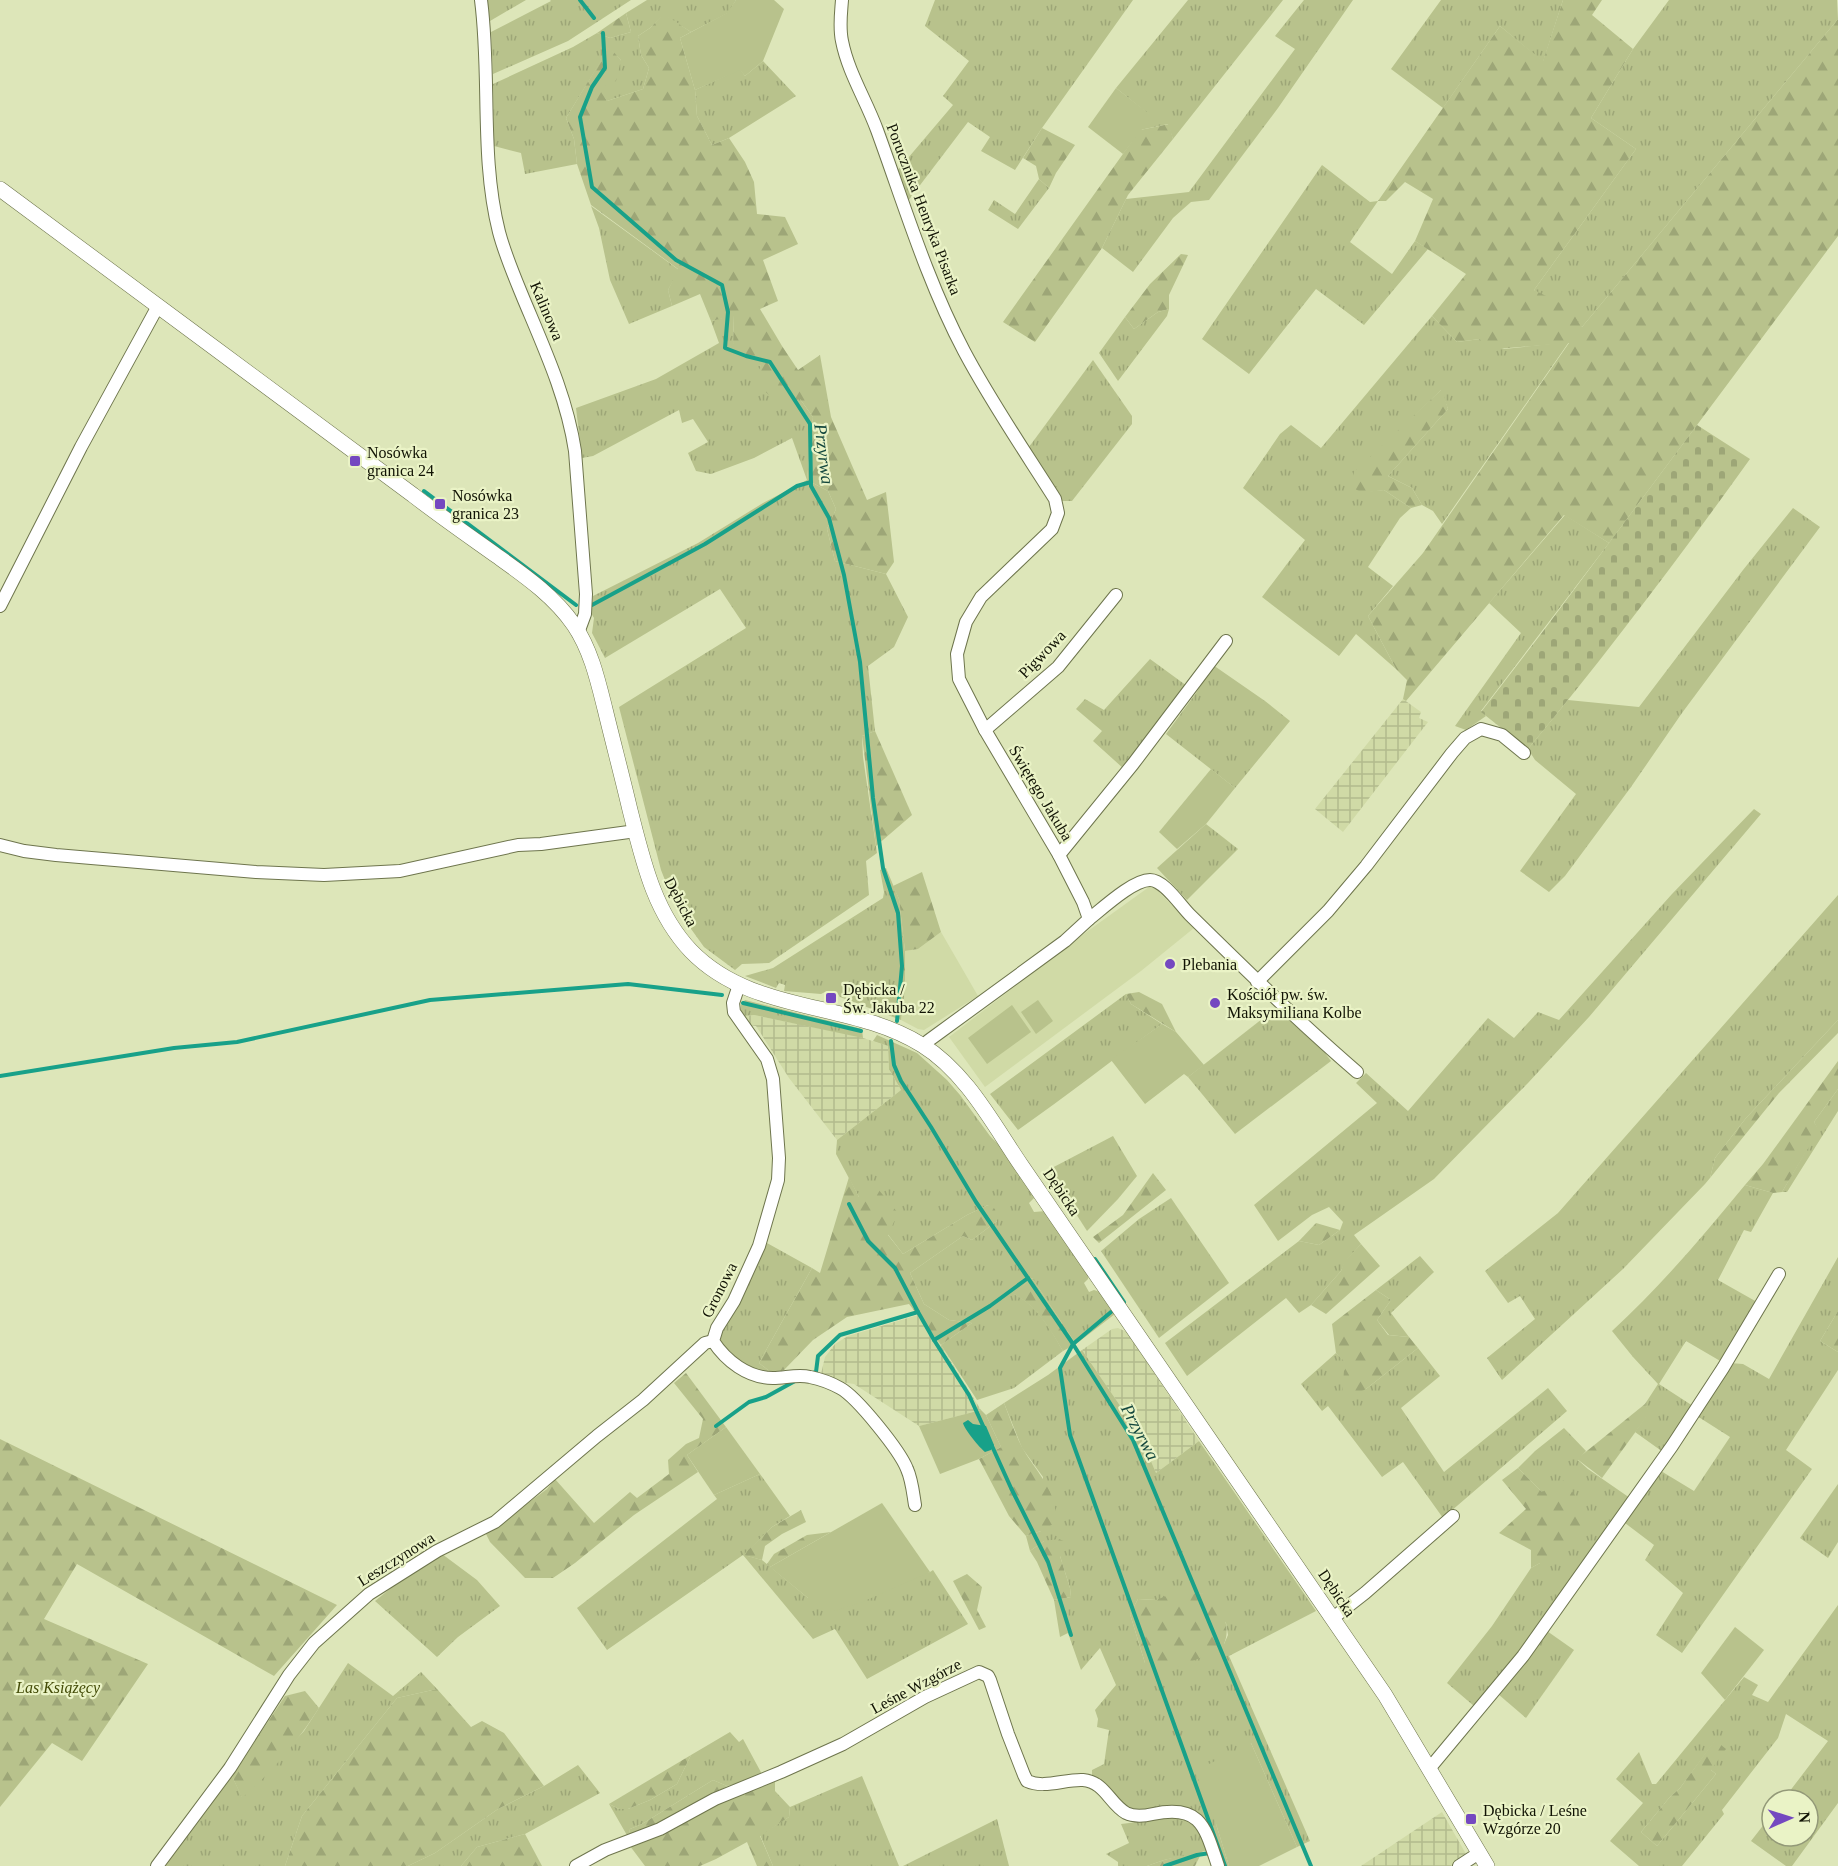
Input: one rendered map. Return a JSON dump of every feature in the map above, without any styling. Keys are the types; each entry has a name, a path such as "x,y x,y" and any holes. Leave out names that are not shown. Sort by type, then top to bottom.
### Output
{"street":[{"name":"Kalinowa","path":"482,0 488,145 497,223 516,282 556,376 575,451 586,594 585,614 578,633"},
{"name":"Porucznika Henryka Pisarka","path":"842,0 841,31 847,59 874,123 928,272 964,350 993,402 1055,499 1058,513"},
{"name":"Dębicka","path":"0,189 415,497 538,585 558,606 578,633 591,660 655,897 679,938 714,972 739,985 775,999 863,1019 903,1034 925,1047 946,1064 976,1099 1333,1618 1390,1703 1483,1859"},
{"path":"0,606 81,447 158,306"},
{"name":"Świętego Jakuba","path":"1058,513 1052,529 981,597 966,621 957,654 959,679 985,730 1059,855 1089,919"},
{"name":"Pigwowa","path":"985,730 1058,667 1116,595"},
{"path":"1059,855 1134,764 1226,641"},
{"path":"1257,982 1328,911 1366,866 1465,738 1481,729 1502,735 1524,753"},
{"path":"0,845 56,855 256,872 324,875 400,871 518,845 636,831"},
{"path":"925,1047 928,1041 1065,941 1089,919 1131,888 1150,880 1160,882 1257,982 1357,1072"},
{"name":"Gronowa","path":"739,985 733,1003 734,1012 767,1059 773,1079 779,1158 778,1180 759,1246 734,1301 717,1328 713,1341 721,1354 739,1368 756,1375 772,1378 806,1376 841,1388 858,1403 899,1453 908,1470 915,1504"},
{"path":"1429,1769 1523,1656 1672,1446 1723,1368 1779,1274"},
{"name":"Leszczynowa","path":"157,1866 230,1768 289,1675 314,1643 369,1594 437,1551 495,1522 597,1436 644,1400 705,1343 713,1341"},
{"path":"1333,1618 1453,1516"},
{"name":"Leśne Wzgórze","path":"576,1866 605,1850 660,1829 715,1799 843,1744 946,1686 980,1672 988,1676 990,1680 1008,1734 1028,1781 1040,1784 1092,1781 1126,1813 1134,1816 1174,1811 1190,1814 1207,1834 1218,1866"},
{"path":"1459,1866 1483,1859"}],"shaded area":[{"path":"1403,699 1421,712 1419,718 1428,722 1343,832 1315,809"},
{"path":"1149,887 1155,888 1194,928 1141,971 985,1087 949,1037 1074,941"},
{"path":"941,932 978,996 924,1030 918,1029 901,1020 905,989 905,951 918,949"},
{"path":"754,1015 857,1036 888,1046 889,1069 901,1090 837,1140 789,1078 756,1026 748,1025 743,1016"},
{"path":"918,1315 941,1345 981,1410 919,1426 854,1384 834,1381 821,1374 825,1357 835,1344 848,1336"},
{"path":"1118,1328 1127,1332 1199,1441 1156,1473 1137,1428 1082,1350 1112,1329"},
{"path":"1442,1812 1466,1854 1451,1866 1361,1866"}],"green space":[{"path":"486,0 526,0 490,21"},
{"path":"550,0 631,0 568,41 493,74 491,32"},
{"path":"647,0 736,0 728,13 691,32 664,15 638,36 641,55 649,68 643,89 607,101 598,89 621,60 609,48 566,118 574,139 577,164 525,174 521,153 494,146 493,84 573,47 597,33 610,38 631,32 626,13"},
{"path":"736,0 774,0 784,9 763,61 745,76 740,70 695,90 680,38 727,13"},
{"path":"935,0 1133,0 1015,170 981,151 990,137 968,122 908,201 897,171 953,105 943,96 969,61 925,26"},
{"path":"1188,0 1283,0 1173,139 1168,124 1140,130 1151,116 1116,88"},
{"path":"1304,0 1353,0 1278,108 1209,200 1191,202 1173,218 1133,272 1102,248 1126,199 1189,192 1295,49 1275,36"},
{"path":"1441,0 1563,0 1543,62 1500,26 1443,108 1391,69"},
{"path":"1563,0 1602,0 1592,15 1633,49 1591,118 1636,149 1534,290 1570,308 1582,327 1838,19 1838,236 1609,543 1564,515 1406,701 1403,699 1407,680 1396,669 1368,616 1423,553 1569,343 1485,350 1480,339 1457,342 1432,316 1466,274 1415,241 1433,199 1405,182 1386,201 1378,201 1500,26 1543,61"},
{"path":"1669,0 1837,0 1838,19 1582,327 1534,290 1636,149 1591,118 1633,49"},
{"path":"626,13 631,32 610,38 597,33"},
{"path":"664,14 691,32 680,38 695,90 697,116 712,145 729,138 745,162 754,182 757,214 785,217 798,244 763,260 778,301 760,309 798,370 820,355 831,417 867,500 886,492 894,562 886,574 835,561 827,529 836,509 828,491 807,480 813,417 800,399 778,405 754,379 761,366 737,360 733,343 734,316 711,321 700,294 672,306 668,290 678,269 591,205 577,164 574,139 566,118 609,47 621,60 616,81 599,89 607,101 643,89 649,68 641,55 638,36"},
{"path":"763,61 796,96 729,138 712,145 697,116 695,90 740,69 745,76"},
{"path":"1116,88 1152,116 1123,154 1088,127"},
{"path":"1169,124 1173,139 1128,195 1102,248 1035,342 1003,322 1140,130"},
{"path":"1042,128 1075,145 1049,188 1039,179 1036,166 1023,158"},
{"path":"1322,165 1370,202 1378,201 1350,242 1392,274 1415,241 1428,249 1364,325 1316,289 1249,374 1202,339"},
{"path":"1039,179 1049,188 1018,229 988,210 994,200 1015,214"},
{"path":"591,206 679,270 668,290 672,306 629,324 610,280 599,228"},
{"path":"1181,254 1188,255 1169,295 1169,309 1158,312 1134,329 1125,317 1150,284"},
{"path":"1169,309 1167,316 1118,381 1099,353 1125,317 1134,329 1158,312"},
{"path":"734,315 733,343 800,399 813,417 807,480 792,438 754,458 711,474 696,471 688,453 708,442 693,419 682,423 679,410 593,456 582,458 576,408 656,379 719,343 711,321"},
{"path":"1432,316 1457,342 1480,339 1504,349 1569,342 1442,524 1433,511 1422,505 1412,488 1388,476 1448,409 1441,390 1406,424 1363,492 1384,490 1411,508 1400,518 1368,567 1393,586 1368,616 1396,669 1356,634 1339,656 1262,597 1305,540 1243,488 1280,434 1291,425 1321,448"},
{"path":"1093,360 1132,416 1132,424 1072,501 1061,501 1029,447"},
{"path":"1442,389 1448,409 1388,476 1412,488 1422,505 1411,508 1384,490 1363,493 1351,487 1354,472"},
{"path":"1697,425 1750,459 1642,606 1528,749 1481,712"},
{"path":"807,480 828,491 836,509 827,529 835,561 886,574 908,617 894,647 868,666 875,731 862,736 863,757 877,853 866,861 869,895 769,963 742,964 735,970 704,947 676,908 661,870 619,707 746,628 720,589 605,658 592,633 593,596 698,543 763,503"},
{"path":"1793,508 1820,527 1565,876 1549,892 1520,871 1576,794 1535,760 1528,749 1568,700 1639,707"},
{"path":"1565,515 1609,543 1481,711 1486,716 1466,730 1455,726 1521,633 1489,603"},
{"path":"1150,659 1187,686 1124,769 1093,741 1102,731 1076,709 1085,699 1104,710"},
{"path":"1213,665 1290,721 1235,788 1166,734"},
{"path":"875,731 912,815 876,846 862,736"},
{"path":"1211,769 1235,788 1206,824 1177,849 1159,832"},
{"path":"1754,809 1761,814 1589,1017 1434,1179 1354,1235 1361,1244 1311,1305 1299,1313 1286,1298 1187,1376 1165,1343 1299,1241 1319,1245 1340,1230 1343,1222 1329,1207 1312,1215 1278,1241 1254,1205 1377,1103 1356,1083 1366,1073 1408,1111 1488,1018 1514,1038 1538,1012 1559,1020 1672,894"},
{"path":"1206,824 1238,849 1187,900 1157,868"},
{"path":"886,868 899,899 905,951 905,989 901,1020 840,997 838,994 827,991 821,994 784,991 785,985 779,983 776,988 745,976 773,968 883,898 880,870"},
{"path":"922,872 941,932 918,949 905,951 899,899 893,886"},
{"path":"1838,895 1838,1020 1746,1118 1715,1158 1710,1178 1705,1184 1623,1269 1502,1380 1487,1358 1535,1319 1520,1296 1508,1303 1485,1271 1558,1213"},
{"path":"1139,992 1162,1004 1176,1032 1131,1004 1126,994"},
{"path":"1126,994 1131,1004 1162,1024 1018,1130 990,1094"},
{"path":"745,1000 862,1029 863,1038 754,1015 744,1016 738,1011 741,1010 741,1005"},
{"path":"1038,1000 1053,1021 1036,1034 1021,1012"},
{"path":"1012,1005 1031,1032 987,1064 968,1038"},
{"path":"1276,1008 1331,1061 1235,1134 1188,1077"},
{"path":"1838,1020 1838,1033 1779,1093 1710,1178 1715,1158 1746,1118"},
{"path":"1162,1024 1176,1032 1204,1065 1188,1077 1184,1074 1145,1104 1111,1060"},
{"path":"877,1035 917,1053 960,1095 990,1136 1005,1151 1033,1193 1034,1198 1029,1203 1034,1212 1046,1211 1088,1271 1088,1279 1084,1283 1089,1292 1094,1290 1103,1293 1115,1314 1076,1344 1032,1278 1014,1294 1036,1311 1063,1351 1014,1388 977,1400 941,1345 972,1323 949,1320 924,1304 910,1273 963,1236 972,1240 997,1221 988,1205 967,1215 903,1254 859,1197 836,1154 837,1140 901,1090 889,1069 888,1046 873,1041"},
{"path":"1838,1061 1838,1089 1814,1122 1819,1130 1782,1192 1773,1193 1745,1185 1763,1164"},
{"path":"1838,1089 1838,1111 1787,1192 1782,1192 1818,1130 1814,1122"},
{"path":"1113,1136 1137,1176 1087,1231 1048,1170"},
{"path":"1153,1173 1166,1190 1099,1243 1093,1237 1123,1215"},
{"path":"849,1177 859,1197 878,1189 898,1213 888,1235 903,1254 967,1215 988,1205 995,1209 997,1221 972,1240 963,1236 910,1273 924,1304 949,1320 972,1323 941,1345 909,1304 847,1317 813,1340 784,1370 773,1374 759,1363 812,1268 820,1273"},
{"path":"1745,1185 1773,1193 1751,1232 1744,1230 1718,1280 1757,1302 1722,1362 1686,1341 1659,1384 1693,1406 1663,1452 1635,1432 1649,1412 1645,1404 1658,1384 1612,1331 1664,1279"},
{"path":"1171,1198 1229,1283 1159,1338 1101,1251 1139,1219"},
{"path":"1316,1223 1340,1230 1319,1245 1299,1241"},
{"path":"767,1243 812,1268 759,1363 773,1374 741,1363 730,1354 718,1338 741,1301"},
{"path":"1361,1244 1380,1266 1326,1314 1311,1305 1341,1271 1344,1262"},
{"path":"1420,1256 1434,1272 1391,1313 1409,1337 1389,1335 1377,1320 1391,1300 1376,1290"},
{"path":"1838,1257 1838,1311 1820,1341 1838,1352 1838,1370 1786,1450 1812,1469 1682,1653 1656,1635 1683,1593 1645,1560 1654,1545 1625,1523 1661,1471 1694,1491 1730,1437 1697,1416 1730,1363 1743,1364 1769,1379"},
{"path":"1032,1278 1076,1344 1063,1351 1036,1311 1013,1294"},
{"path":"1376,1290 1391,1300 1377,1320 1388,1335 1409,1337 1418,1348 1366,1389 1350,1397 1342,1394 1344,1371 1348,1365 1336,1353 1332,1324"},
{"path":"1838,1311 1838,1352 1820,1341"},
{"path":"1418,1348 1440,1376 1401,1408 1444,1472 1548,1388 1567,1411 1443,1518 1403,1462 1382,1477 1328,1406 1322,1411 1301,1384 1336,1353 1349,1365 1366,1389"},
{"path":"1082,1350 1137,1428 1156,1473 1199,1441 1316,1611 1229,1656 1310,1841 1297,1847 1251,1743 1216,1824 1229,1866 1221,1866 1201,1817 1125,1809 1092,1777 1092,1770 1104,1764 1109,1730 1097,1727 1098,1719 1095,1710 1116,1685 1100,1648 1081,1670 1068,1633 1060,1637 1054,1600 1071,1597 1070,1588 1060,1556 1044,1541 1030,1551 1026,1536 1041,1531 1043,1477 1022,1448 1004,1403","holes":["1202,1593 1226,1623 1228,1635 1224,1644 1145,1663 1130,1614 1138,1599 1156,1600"]},
{"path":"686,1373 726,1427 687,1455 698,1472 634,1515 553,1578 525,1578 490,1542 486,1534 547,1489 555,1479 594,1523 630,1492 637,1498 669,1474 668,1460 686,1444 699,1438 703,1419 674,1383"},
{"path":"1004,1403 1022,1447 1050,1492 1056,1512 1055,1523 1026,1536 1009,1516 979,1459 1001,1447 986,1415"},
{"path":"1645,1404 1650,1412 1602,1478 1577,1459"},
{"path":"981,1410 986,1415 1001,1447 979,1459 940,1474 919,1426"},
{"path":"726,1427 760,1474 714,1495 687,1455"},
{"path":"1564,1428 1586,1451 1578,1460 1630,1498 1524,1647 1474,1706 1447,1683 1492,1626 1531,1568 1540,1563 1542,1492 1518,1468"},
{"name":"Las Książęcy","path":"0,1439 337,1605 274,1676 77,1564 44,1619 148,1664 82,1761 52,1743 0,1807"},
{"path":"1518,1468 1542,1492 1564,1480 1579,1501 1585,1520 1576,1536 1549,1565 1540,1563 1531,1568 1531,1550 1499,1533 1526,1509 1502,1480"},
{"path":"760,1474 790,1516 772,1527 744,1555 762,1560 808,1598 933,1570 968,1624 867,1679 835,1629 813,1639 743,1555 607,1650 577,1608 717,1499 714,1495"},
{"path":"1838,1484 1838,1542 1828,1558 1800,1538"},
{"path":"882,1503 930,1572 860,1603 834,1611 808,1598 770,1567"},
{"path":"801,1510 806,1522 765,1546 762,1560 743,1555 772,1527"},
{"path":"831,1532 770,1567 767,1564 774,1554 807,1535"},
{"path":"1059,1539 1068,1543 1060,1556 1071,1597 1054,1600 1030,1551 1044,1541"},
{"path":"442,1554 477,1580 500,1606 458,1637 437,1657 375,1601 402,1579"},
{"path":"967,1574 982,1587 977,1610 986,1627 979,1630 953,1581"},
{"path":"1184,1589 1188,1594 1202,1593 1218,1600 1227,1632 1225,1648 1165,1672 1145,1663 1130,1614 1138,1599 1156,1600"},
{"path":"1838,1605 1838,1803 1820,1828 1820,1788 1792,1788 1828,1741 1786,1714 1778,1738 1722,1810 1724,1814 1682,1866 1639,1866 1610,1841 1643,1803 1616,1779 1639,1752 1652,1784 1656,1784 1744,1677 1758,1685 1752,1695 1768,1702","holes":["1715,1741 1711,1770 1716,1774 1657,1846 1641,1832 1680,1788"]},
{"path":"1735,1627 1764,1650 1725,1700 1701,1673"},
{"path":"1547,1631 1574,1650 1526,1718 1498,1694"},
{"path":"348,1663 393,1696 421,1672 437,1689 397,1698 302,1816 285,1866 163,1866 232,1776 242,1797 304,1731"},
{"path":"437,1689 471,1727 482,1721 504,1733 544,1786 498,1809 435,1853 408,1866 285,1866 302,1816 397,1698"},
{"path":"305,1691 319,1708 284,1756 242,1798 232,1776 285,1696"},
{"path":"730,1732 739,1742 743,1739 763,1776 727,1786 713,1780 630,1829 628,1837 609,1804 619,1809 628,1809 650,1800 677,1784 691,1755"},
{"path":"1715,1740 1726,1749 1711,1770 1716,1774 1657,1846 1641,1832 1680,1788"},
{"path":"1251,1743 1297,1847 1259,1866 1229,1866 1216,1824 1195,1771"},
{"path":"691,1755 677,1784 650,1800 628,1809 619,1809 609,1804"},
{"path":"578,1765 600,1793 525,1834 477,1847 461,1866 408,1866 435,1853 498,1809 544,1786"},
{"path":"862,1776 899,1866 773,1866 760,1835 789,1817 790,1807"},
{"path":"775,1779 775,1791 790,1807 789,1817 760,1836 773,1866 757,1866 747,1842 700,1866 645,1866 630,1846 735,1793"},
{"path":"713,1780 727,1786 692,1808 628,1837 630,1829"},
{"path":"1179,1817 1194,1824 1210,1850 1147,1866 1118,1866 1118,1862 1106,1854 1129,1843 1121,1824"},
{"path":"997,1819 1009,1866 903,1866"},
{"path":"1760,1829 1760,1847 1751,1841"},
{"path":"525,1834 542,1866 461,1866 477,1847"},
{"path":"1761,1848 1805,1848 1792,1866 1786,1866"},
{"path":"1203,1850 1195,1866 1147,1866 1164,1860"}],"water":[{"path":"968,1420 973,1424 986,1426 994,1445 991,1450 985,1452 972,1438 963,1423"}],"waterway":[{"name":"Przyrwa","path":"580,0 594,18"},
{"name":"Przyrwa","path":"603,33 605,68 592,87 580,117 592,187 676,260 722,285 728,312 725,348 770,362 810,424 811,486 829,518 844,575 860,662 873,798 883,868 898,913 902,966 897,1021"},
{"path":"592,605 705,544 797,486 811,482"},
{"path":"424,491 576,605"},
{"path":"0,1076 174,1048 237,1042 430,1000 628,984 722,995"},
{"path":"743,1003 861,1031"},
{"name":"Przyrwa","path":"891,1041 894,1065 901,1081 976,1202 1073,1344 1133,1440 1311,1866"},
{"path":"849,1204 868,1241 895,1268 918,1312"},
{"path":"1095,1259 1124,1302"},
{"path":"813,1373 816,1372 818,1356 840,1335 918,1312 934,1340 990,1306 1028,1278"},
{"path":"1111,1312 1073,1344 1060,1368 1070,1435 1225,1866"},
{"path":"934,1340 969,1395 984,1428"},
{"path":"716,1426 749,1402 766,1397 795,1381"},
{"path":"992,1446 1048,1562 1071,1635"},
{"path":"1165,1866 1210,1853"}],"place":[{"name":"Nosówka granica 24","path":"355,461"},
{"name":"Nosówka granica 23","path":"440,504"},
{"name":"Plebania","path":"1170,964"},
{"name":"Dębicka / Św. Jakuba 22","path":"831,998"},
{"name":"Kościół pw. św. Maksymiliana Kolbe","path":"1215,1003"},
{"name":"Dębicka / Leśne Wzgórze 20","path":"1471,1819"}]}
